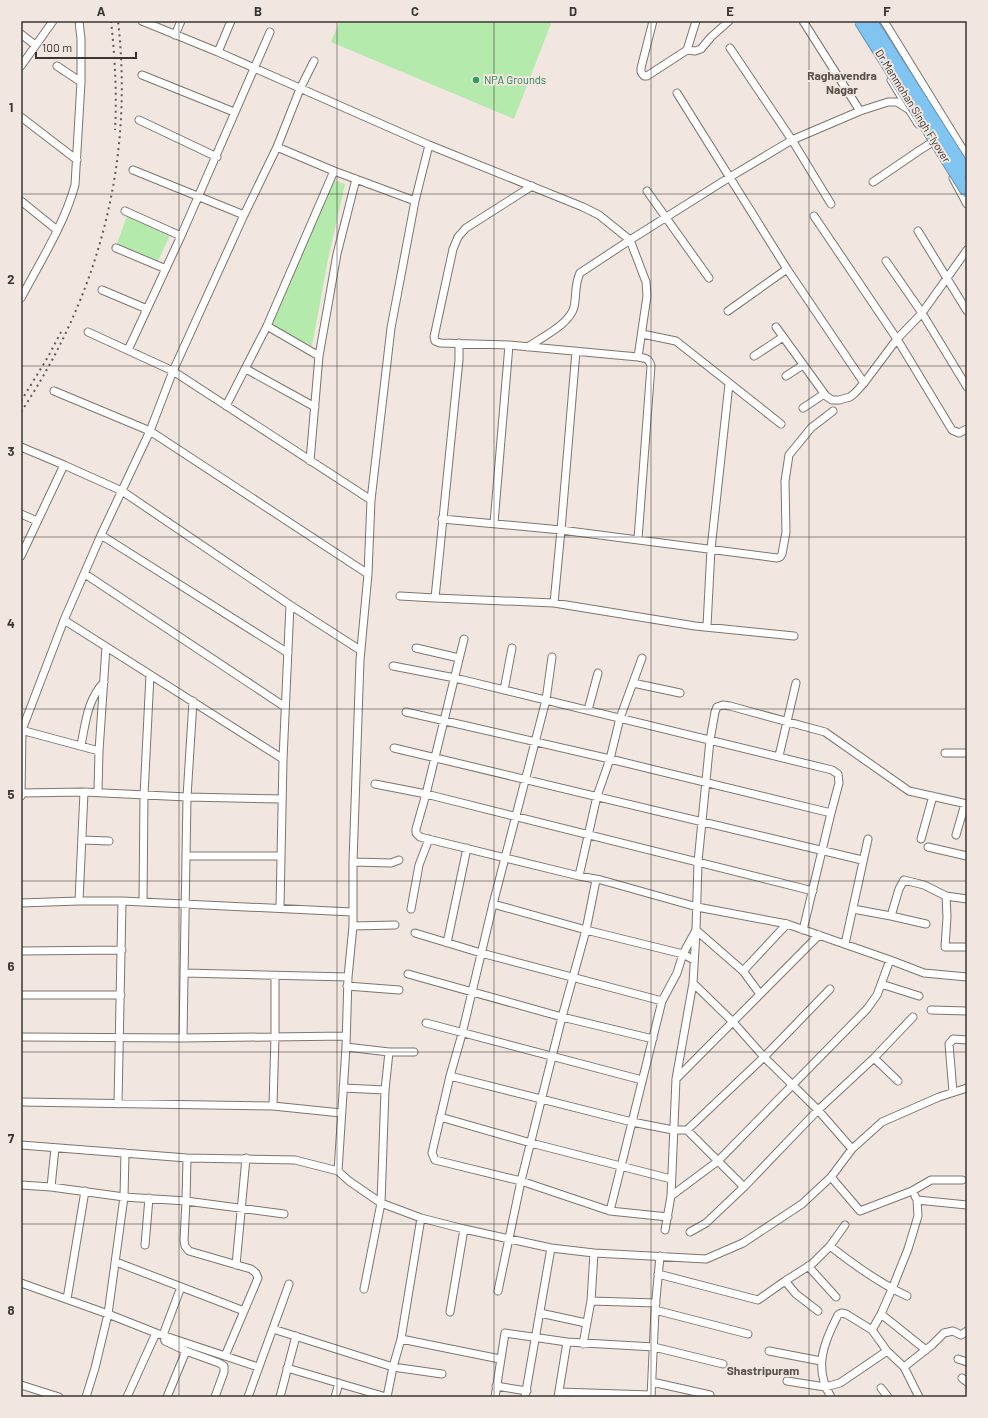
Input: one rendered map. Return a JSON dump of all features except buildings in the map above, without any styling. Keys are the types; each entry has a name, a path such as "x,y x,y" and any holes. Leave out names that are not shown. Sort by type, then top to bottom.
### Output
{"highway":[{"name":"Dr.Manmohan Singh Flyover","path":"860,21 967,192"},
{"name":"Dr.Manmohan Singh Flyover","path":"871,21 967,172"}],"street":[{"path":"21,66 52,21"},
{"path":"21,298 57,230 72,197 75,185 78,160 81,82 81,39 79,21"},
{"path":"142,21 218,52 429,145 532,186 599,215 630,240 646,282 647,291 638,357"},
{"path":"175,35 181,21"},
{"path":"218,52 231,21"},
{"path":"653,21 641,68 642,75 647,76 687,50 696,21"},
{"path":"687,50 695,51 701,49 711,36 730,21"},
{"path":"803,21 860,111"},
{"path":"854,21 908,109 943,161 967,204"},
{"path":"884,21 967,156"},
{"path":"128,350 217,157 234,112 270,32"},
{"path":"21,34 35,45"},
{"path":"730,48 792,140 831,204"},
{"path":"21,796 22,730 64,620 101,535 150,431 173,371 244,215 277,147 300,89 314,61"},
{"path":"57,66 81,82"},
{"path":"142,75 234,112"},
{"path":"677,92 787,269 864,383"},
{"path":"908,109 930,96"},
{"path":"528,347 564,323 570,316 574,309 576,281 580,273 730,177 792,140 860,111 888,102 897,102 908,109"},
{"path":"21,117 78,160"},
{"path":"139,120 217,157"},
{"path":"873,182 931,143"},
{"path":"338,1171 346,1047 348,977 353,926 353,862 360,650 368,574 371,500 391,328 415,201 429,145"},
{"path":"277,147 334,171 415,201"},
{"path":"133,170 244,215"},
{"path":"226,406 267,326 334,171"},
{"path":"310,461 319,356 337,254 356,179"},
{"path":"532,186 466,228 458,237 453,249 434,337 436,341 440,343 509,345 638,357 650,361 651,366 638,539"},
{"path":"646,191 709,278"},
{"path":"21,201 57,230"},
{"path":"125,211 181,236"},
{"path":"814,216 897,339 952,430 959,433 966,431"},
{"path":"918,231 967,311"},
{"path":"116,248 166,269"},
{"path":"776,327 824,394 832,400 839,400 850,396 864,383 897,339 922,313 967,250"},
{"path":"886,261 922,313 967,387"},
{"path":"728,310 787,269"},
{"path":"102,290 147,309"},
{"path":"267,326 319,356"},
{"path":"88,332 173,371 371,500"},
{"path":"642,334 676,341 781,424"},
{"path":"754,356 783,336"},
{"path":"435,598 459,360 459,343"},
{"path":"494,523 509,345"},
{"path":"554,603 576,351"},
{"path":"786,376 803,365"},
{"path":"246,369 315,407"},
{"path":"707,626 711,549 730,384"},
{"path":"54,391 150,431 368,574"},
{"path":"803,408 824,394"},
{"path":"442,519 561,530 777,558 780,557 786,532 785,481 789,455 811,428 832,411"},
{"path":"21,447 64,464 122,491 290,605 360,650"},
{"path":"21,556 36,521 64,464"},
{"path":"21,514 36,521"},
{"path":"101,535 288,653"},
{"path":"85,574 285,707"},
{"path":"400,596 554,603 707,626 794,636"},
{"path":"280,908 282,759 290,605"},
{"path":"64,620 282,759"},
{"path":"464,638 416,829 416,834 420,837 596,880 697,907 787,924 924,973 967,977"},
{"path":"98,792 99,750 106,647"},
{"path":"416,648 459,658"},
{"path":"504,690 512,648"},
{"path":"552,657 546,700 493,904 432,1153 435,1160 522,1180 610,1211 668,1217"},
{"path":"579,876 597,796 610,759 620,718 642,658"},
{"path":"393,666 455,678 832,770 838,774 839,783 803,930"},
{"path":"588,710 598,673"},
{"path":"143,902 144,795 150,675"},
{"path":"80,745 95,692 104,681"},
{"path":"633,683 680,693"},
{"path":"779,756 796,683"},
{"path":"184,1038 187,797 193,701"},
{"path":"666,1230 671,1196 676,1079 693,983 698,862 710,740 715,712 718,707 723,705 826,732 909,791 966,804 956,835"},
{"path":"406,712 610,759 831,813"},
{"path":"22,730 99,750"},
{"path":"394,748 702,822 822,849 862,860"},
{"path":"945,753 967,753"},
{"path":"375,784 426,794 813,891"},
{"path":"79,901 84,792"},
{"path":"21,793 98,792 187,797 282,799"},
{"path":"921,840 933,796"},
{"path":"411,909 419,865 429,839"},
{"path":"845,944 862,860 868,839"},
{"path":"82,840 109,841"},
{"path":"928,847 967,856"},
{"path":"447,943 467,848"},
{"path":"187,856 281,856"},
{"path":"353,862 391,863 399,860"},
{"path":"498,1291 508,1238 552,1056 586,930 596,880"},
{"path":"892,916 899,889 904,880 924,885 946,896 967,899"},
{"path":"946,896 947,917 945,947 967,947"},
{"path":"21,903 122,901 352,912"},
{"path":"118,1104 122,901"},
{"path":"493,904 586,930 683,954 694,960"},
{"path":"853,909 926,924"},
{"path":"743,971 787,924"},
{"path":"353,926 395,925"},
{"path":"610,1211 662,1001 677,973 683,954 696,930"},
{"path":"696,930 743,971 760,994"},
{"path":"415,933 481,953 662,1001"},
{"path":"676,1079 819,935"},
{"path":"21,951 122,950"},
{"path":"671,1196 718,1161 867,1009 877,994 890,960"},
{"path":"185,973 348,977"},
{"path":"408,974 562,1017 652,1039"},
{"path":"273,1106 276,1036 275,976"},
{"path":"693,983 734,1022 764,1056 818,1110 852,1149"},
{"path":"881,984 919,996"},
{"path":"348,986 399,990"},
{"path":"450,1076 632,1122 673,1130 687,1130 764,1056 830,989"},
{"path":"21,995 121,995"},
{"path":"931,1010 967,1011"},
{"path":"690,1232 706,1223 744,1187 818,1110 874,1058 913,1017"},
{"path":"426,1023 462,1034 642,1080"},
{"path":"21,1037 184,1038 346,1036"},
{"path":"953,1092 949,1044 953,1039 967,1040"},
{"path":"346,1047 390,1052 414,1052"},
{"path":"364,1289 381,1203 385,1090 390,1052"},
{"path":"874,1058 898,1081"},
{"path":"343,1088 385,1090"},
{"path":"21,1145 187,1158 295,1160 338,1171 349,1181 381,1203 421,1218 464,1229 551,1248 594,1253 706,1259 743,1243 802,1204 831,1177 852,1149 882,1122 939,1097 967,1088"},
{"path":"21,1102 273,1106 341,1113"},
{"path":"440,1117 531,1143 671,1179"},
{"path":"687,1130 744,1187"},
{"path":"51,1187 55,1148"},
{"path":"86,1397 95,1368 108,1314 124,1197 124,1153"},
{"path":"187,1158 185,1246 189,1251 251,1269 256,1273 258,1278 225,1356"},
{"path":"236,1265 246,1158"},
{"path":"831,1177 860,1211 912,1191 931,1180 962,1180"},
{"path":"21,1185 51,1187 124,1197 186,1201 284,1214"},
{"path":"67,1299 85,1191"},
{"path":"872,1330 892,1289 915,1227 918,1216 917,1200 912,1191"},
{"path":"145,1245 149,1198"},
{"path":"917,1200 967,1206"},
{"path":"287,1368 386,1397 401,1339 421,1218"},
{"path":"658,1274 758,1300 808,1266 830,1246 846,1225"},
{"path":"450,1312 464,1229"},
{"path":"830,1246 858,1268 892,1289 907,1296"},
{"path":"496,1386 526,1394 551,1248"},
{"path":"583,1344 591,1301 594,1253"},
{"path":"567,1342 558,1394 651,1396 655,1307 660,1256"},
{"path":"116,1262 244,1311"},
{"path":"808,1266 836,1297"},
{"path":"785,1281 796,1294 818,1311"},
{"path":"21,1283 159,1334 258,1367"},
{"path":"248,1397 289,1284"},
{"path":"127,1397 182,1287"},
{"path":"591,1301 655,1307 748,1334"},
{"path":"540,1313 586,1323"},
{"path":"831,1397 825,1387 821,1361 826,1338 838,1315 841,1313 846,1314 872,1330 887,1352 904,1367 919,1397"},
{"path":"881,1314 926,1350"},
{"path":"273,1329 393,1367 442,1374"},
{"path":"904,1367 926,1350 944,1333 953,1331 961,1335 967,1331"},
{"path":"495,1397 505,1333 583,1344 654,1347 723,1364"},
{"path":"159,1334 165,1341 224,1366 224,1372 215,1397"},
{"path":"280,1397 296,1336"},
{"path":"401,1339 500,1359"},
{"path":"167,1397 186,1351"},
{"path":"769,1351 821,1361"},
{"path":"787,1381 825,1387 840,1383 887,1352"},
{"path":"958,1359 967,1362"},
{"path":"652,1382 710,1395"},
{"path":"335,1397 339,1383"},
{"path":"21,1385 59,1397"},
{"path":"881,1388 888,1397"}],"green space":[{"name":"NPA Grounds","path":"340,21 552,21 514,119 331,42"},
{"path":"331,179 345,184 328,259 312,346 267,323"},
{"path":"127,216 170,235 158,261 117,244"}],"railway":[{"path":"111,21 114,48 116,103 115,130"},
{"path":"21,412 48,367 71,321 90,274 105,225 115,176 121,125 122,73 118,21"},
{"path":"21,401 48,357 61,332"}],"place":[{"name":"NPA Grounds","path":"476,80"}],"district":[{"name":"Raghavendra Nagar","path":"842,83"},
{"name":"Shastripuram","path":"763,1371"}]}
